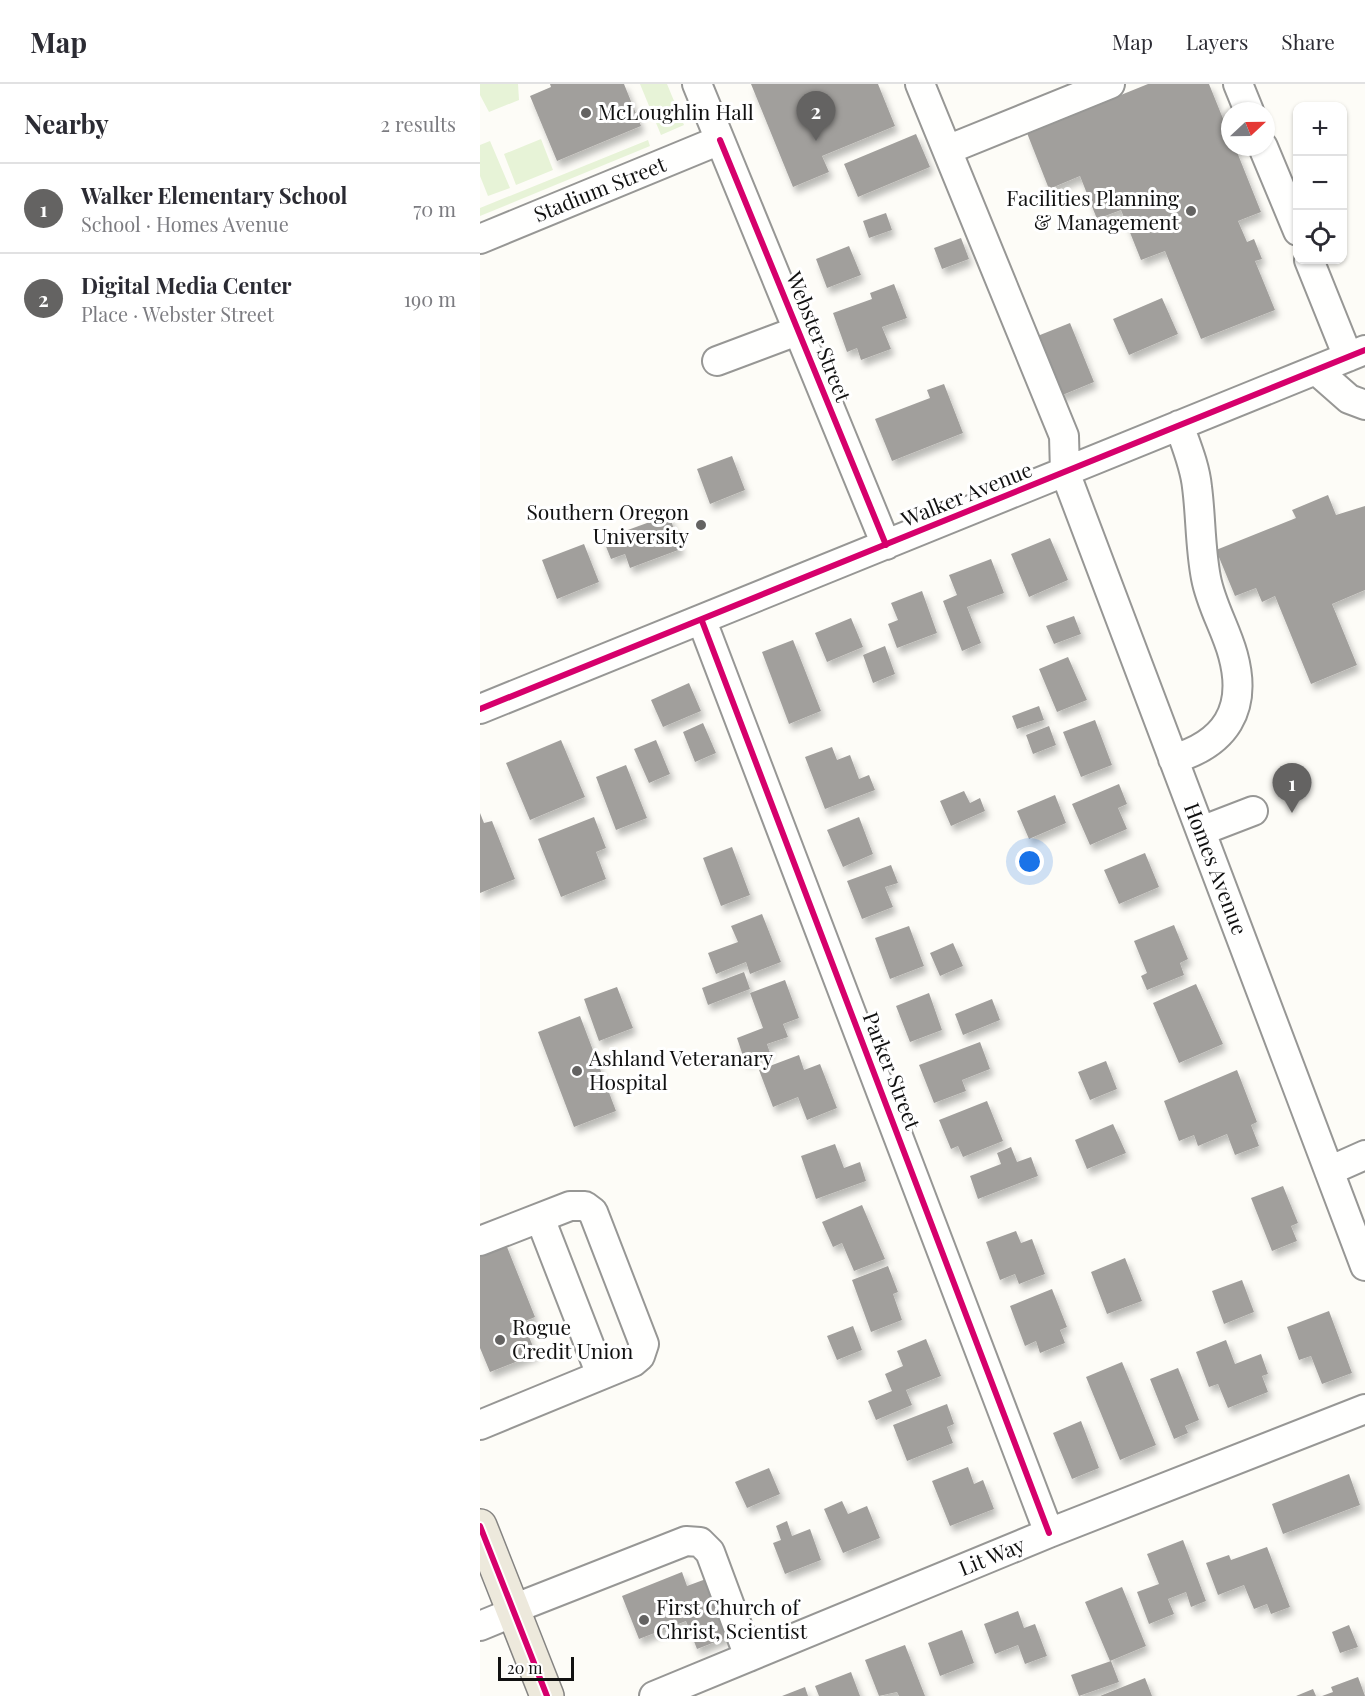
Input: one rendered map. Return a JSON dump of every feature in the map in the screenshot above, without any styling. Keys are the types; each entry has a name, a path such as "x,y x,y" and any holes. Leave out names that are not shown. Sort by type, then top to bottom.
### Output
{"main road":[{"path":"480,1526 548,1696"}],"street":[{"name":"Webster Street","path":"697,84 886,545"},
{"name":"Homes Avenue","path":"920,84 1064,436 1065,472 1365,1266"},
{"path":"947,150 1110,84"},
{"path":"1238,84 1245,102"},
{"name":"Stadium Street","path":"480,239 720,140"},
{"path":"1267,156 1293,219"},
{"path":"1311,264 1357,353"},
{"path":"717,361 797,331"},
{"name":"Walker Avenue","path":"480,709 702,621 1357,353"},
{"path":"1316,370 1349,399 1365,405"},
{"path":"1173,759 1192,754 1211,744 1226,729 1236,708 1238,682 1233,656 1206,581 1201,551 1197,484 1179,425"},
{"name":"Parker Street","path":"702,621 1049,1533"},
{"path":"1201,831 1253,811"},
{"path":"1329,1171 1365,1155"},
{"path":"480,1241 570,1206 585,1206 593,1212 644,1344 640,1356 633,1362 480,1425"},
{"path":"540,1218 601,1375"},
{"name":"Lit Way","path":"654,1696 1049,1533 1365,1409"},
{"path":"480,1626 687,1541 700,1542 710,1552 749,1657"}],"green space":[{"path":"480,84 518,84 519,100 489,112 480,95"},
{"path":"640,84 667,84 684,125 661,135"},
{"path":"541,139 553,170 516,185 504,154"},
{"path":"648,140 650,146 480,216 480,208"},
{"path":"490,141 510,188 488,196 480,176 480,145"}],"building":[{"name":"McLoughlin Hall","path":"550,84 624,84 641,126 557,161 530,96 551,87"},
{"path":"751,84 878,84 895,126 822,156 829,172 793,187"},
{"name":"Facilities Planning & Management","path":"1148,84 1209,84 1221,114 1221,156 1239,156 1261,212 1238,221 1247,242 1254,239 1262,259 1255,261 1275,310 1201,339 1165,251 1141,260 1121,210 1097,219 1080,176 1049,189 1027,133"},
{"path":"916,134 930,167 858,197 844,164"},
{"path":"886,213 892,230 869,238 863,221"},
{"path":"961,238 969,259 942,269 934,248"},
{"path":"849,246 861,275 827,288 816,259"},
{"path":"894,284 907,318 882,327 891,349 861,360 857,348 847,352 833,313 872,299 870,293"},
{"path":"1162,298 1178,334 1129,355 1113,319"},
{"path":"1070,323 1094,382 1060,396 1035,337"},
{"path":"944,384 963,433 892,461 875,419 930,398 927,390"},
{"path":"732,456 745,490 710,504 697,469"},
{"path":"1328,495 1336,515 1365,506 1365,590 1332,604 1357,665 1311,684 1275,596 1262,602 1256,588 1235,596 1216,550 1296,518 1292,510"},
{"path":"669,515 681,549 630,568 625,554 611,559 603,539"},
{"path":"1050,538 1068,580 1029,597 1011,554"},
{"path":"584,544 599,582 557,599 542,560"},
{"path":"991,559 1004,593 967,607 981,643 962,651 943,601 957,595 949,575"},
{"path":"922,591 937,633 897,648 888,624 898,620 891,603"},
{"path":"1074,616 1081,634 1054,644 1046,626"},
{"path":"851,618 863,647 827,662 815,633"},
{"path":"793,640 821,711 789,724 762,652"},
{"path":"885,646 895,674 873,683 863,655"},
{"path":"1068,657 1087,700 1057,712 1039,669"},
{"path":"689,683 701,711 663,727 651,700"},
{"path":"1039,706 1044,720 1017,729 1012,716"},
{"path":"1095,720 1112,765 1081,777 1063,732"},
{"path":"703,723 716,753 695,762 683,732"},
{"path":"1049,726 1056,745 1033,754 1026,735"},
{"path":"561,740 585,797 530,820 506,763"},
{"path":"656,740 670,774 649,783 634,749"},
{"path":"832,747 837,760 850,755 859,779 869,775 875,790 825,809 805,757"},
{"path":"626,765 647,818 616,830 596,777"},
{"path":"1119,784 1127,804 1118,808 1127,829 1090,845 1072,804"},
{"path":"964,791 970,803 980,798 985,811 951,826 940,801"},
{"path":"1055,795 1066,823 1029,839 1017,811"},
{"path":"480,813 484,823 492,821 515,879 480,893"},
{"path":"594,817 606,848 596,852 606,879 561,897 538,839"},
{"path":"859,817 873,854 843,867 827,830"},
{"path":"732,847 750,895 721,906 703,858"},
{"path":"1145,853 1159,887 1119,904 1104,870"},
{"path":"891,865 898,883 885,887 893,907 862,919 847,881"},
{"path":"762,914 781,962 750,974 746,962 716,974 708,953 738,942 731,926"},
{"path":"1174,925 1188,959 1180,963 1184,975 1147,990 1141,976 1147,973 1134,941"},
{"path":"909,926 924,966 890,979 875,938"},
{"path":"953,943 963,966 940,976 930,953"},
{"path":"744,972 750,989 708,1005 702,988"},
{"path":"785,980 799,1018 783,1024 788,1037 767,1044 770,1053 745,1062 737,1038 763,1028 750,993"},
{"path":"1196,984 1223,1044 1179,1063 1153,1003"},
{"path":"617,987 633,1028 599,1041 584,999"},
{"path":"929,993 942,1030 910,1042 896,1006"},
{"path":"992,999 1000,1020 963,1035 955,1014"},
{"name":"Ashland Veteranary Hospital","path":"580,1016 616,1111 574,1127 538,1032"},
{"path":"980,1042 990,1069 962,1080 966,1091 934,1103 919,1065"},
{"path":"799,1055 804,1070 820,1064 837,1108 807,1120 798,1097 773,1107 759,1070"},
{"path":"1106,1061 1117,1089 1090,1100 1078,1072"},
{"path":"1237,1070 1257,1122 1251,1125 1259,1146 1235,1155 1227,1134 1198,1146 1194,1135 1179,1141 1164,1101"},
{"path":"987,1101 1003,1141 963,1157 958,1146 951,1149 939,1120"},
{"path":"1113,1124 1126,1153 1087,1169 1075,1140"},
{"path":"835,1144 844,1168 860,1162 866,1181 816,1199 801,1156"},
{"path":"1011,1147 1017,1162 1031,1157 1038,1176 978,1199 970,1176 1001,1164 997,1153"},
{"path":"1283,1186 1298,1223 1291,1226 1297,1241 1272,1251 1251,1198"},
{"path":"862,1205 885,1259 854,1271 842,1243 833,1247 822,1222"},
{"path":"1016,1231 1021,1243 1032,1239 1045,1274 1019,1284 1015,1274 1000,1280 986,1242"},
{"path":"505,1242 535,1317 523,1322 536,1354 490,1372 480,1348 480,1252"},
{"path":"1125,1258 1142,1301 1107,1314 1091,1272"},
{"path":"888,1266 898,1292 893,1294 902,1320 871,1332 852,1280"},
{"path":"1242,1280 1254,1312 1224,1324 1212,1291"},
{"path":"1052,1289 1067,1327 1060,1330 1065,1343 1040,1353 1036,1341 1025,1346 1010,1306"},
{"path":"1329,1311 1352,1373 1322,1384 1311,1356 1299,1360 1287,1327"},
{"path":"853,1326 862,1350 837,1360 827,1336"},
{"path":"926,1339 941,1376 906,1390 912,1405 876,1420 868,1401 892,1391 885,1374 903,1366 897,1351"},
{"path":"1226,1340 1235,1364 1261,1354 1268,1374 1262,1376 1268,1392 1228,1408 1218,1384 1209,1387 1196,1352"},
{"path":"1122,1362 1156,1445 1120,1460 1086,1377"},
{"path":"1178,1368 1199,1420 1185,1426 1188,1433 1174,1439 1150,1379"},
{"path":"947,1404 954,1424 947,1427 953,1443 907,1461 893,1425"},
{"path":"1081,1421 1099,1468 1072,1479 1053,1433"},
{"path":"968,1467 974,1484 983,1480 994,1509 950,1526 932,1481"},
{"path":"769,1468 780,1494 747,1508 735,1482"},
{"path":"1349,1474 1360,1505 1283,1534 1272,1504"},
{"path":"842,1501 848,1514 867,1506 880,1538 843,1553 824,1509"},
{"path":"787,1521 792,1536 810,1529 821,1560 785,1574 773,1543 781,1540 776,1526"},
{"path":"1183,1540 1206,1601 1191,1607 1186,1592 1168,1599 1174,1614 1149,1624 1137,1592 1159,1584 1147,1554"},
{"path":"1267,1547 1290,1607 1271,1614 1267,1604 1254,1609 1244,1585 1218,1595 1206,1563 1229,1555 1231,1560"},
{"path":"682,1572 687,1586 706,1579 728,1637 697,1649 686,1621 639,1639 622,1596"},
{"path":"1122,1587 1146,1646 1110,1661 1085,1602"},
{"path":"1018,1611 1024,1628 1035,1624 1047,1656 1025,1664 1018,1645 995,1654 984,1624"},
{"path":"1349,1625 1358,1647 1340,1653 1332,1632"},
{"path":"962,1630 974,1663 940,1676 928,1643"},
{"path":"905,1645 925,1696 899,1696 897,1692 879,1696 865,1660"},
{"path":"1111,1661 1119,1682 1079,1696 1071,1675"},
{"path":"851,1672 860,1696 819,1696 815,1686"},
{"path":"1358,1677 1365,1696 1322,1696 1333,1692 1331,1687"},
{"path":"1145,1678 1152,1696 1100,1696"},
{"path":"805,1687 808,1696 782,1696"},
{"path":"1313,1689 1316,1696 1296,1696"}],"cycle path":[{"path":"720,140 886,545"},
{"path":"480,709 1365,350"},
{"path":"702,621 1049,1533"},
{"path":"480,1526 547,1696"}],"place":[{"name":"McLoughlin Hall","path":"586,113"},
{"name":"Digital Media Center","path":"816,141"},
{"name":"Facilities Planning & Management","path":"1191,211"},
{"name":"Southern Oregon University","path":"701,525"},
{"name":"Walker Elementary School","path":"1292,813"},
{"name":"Ashland Veteranary Hospital","path":"577,1071"},
{"name":"Rogue Credit Union","path":"500,1340"},
{"name":"First Church of Christ, Scientist","path":"644,1620"}]}
